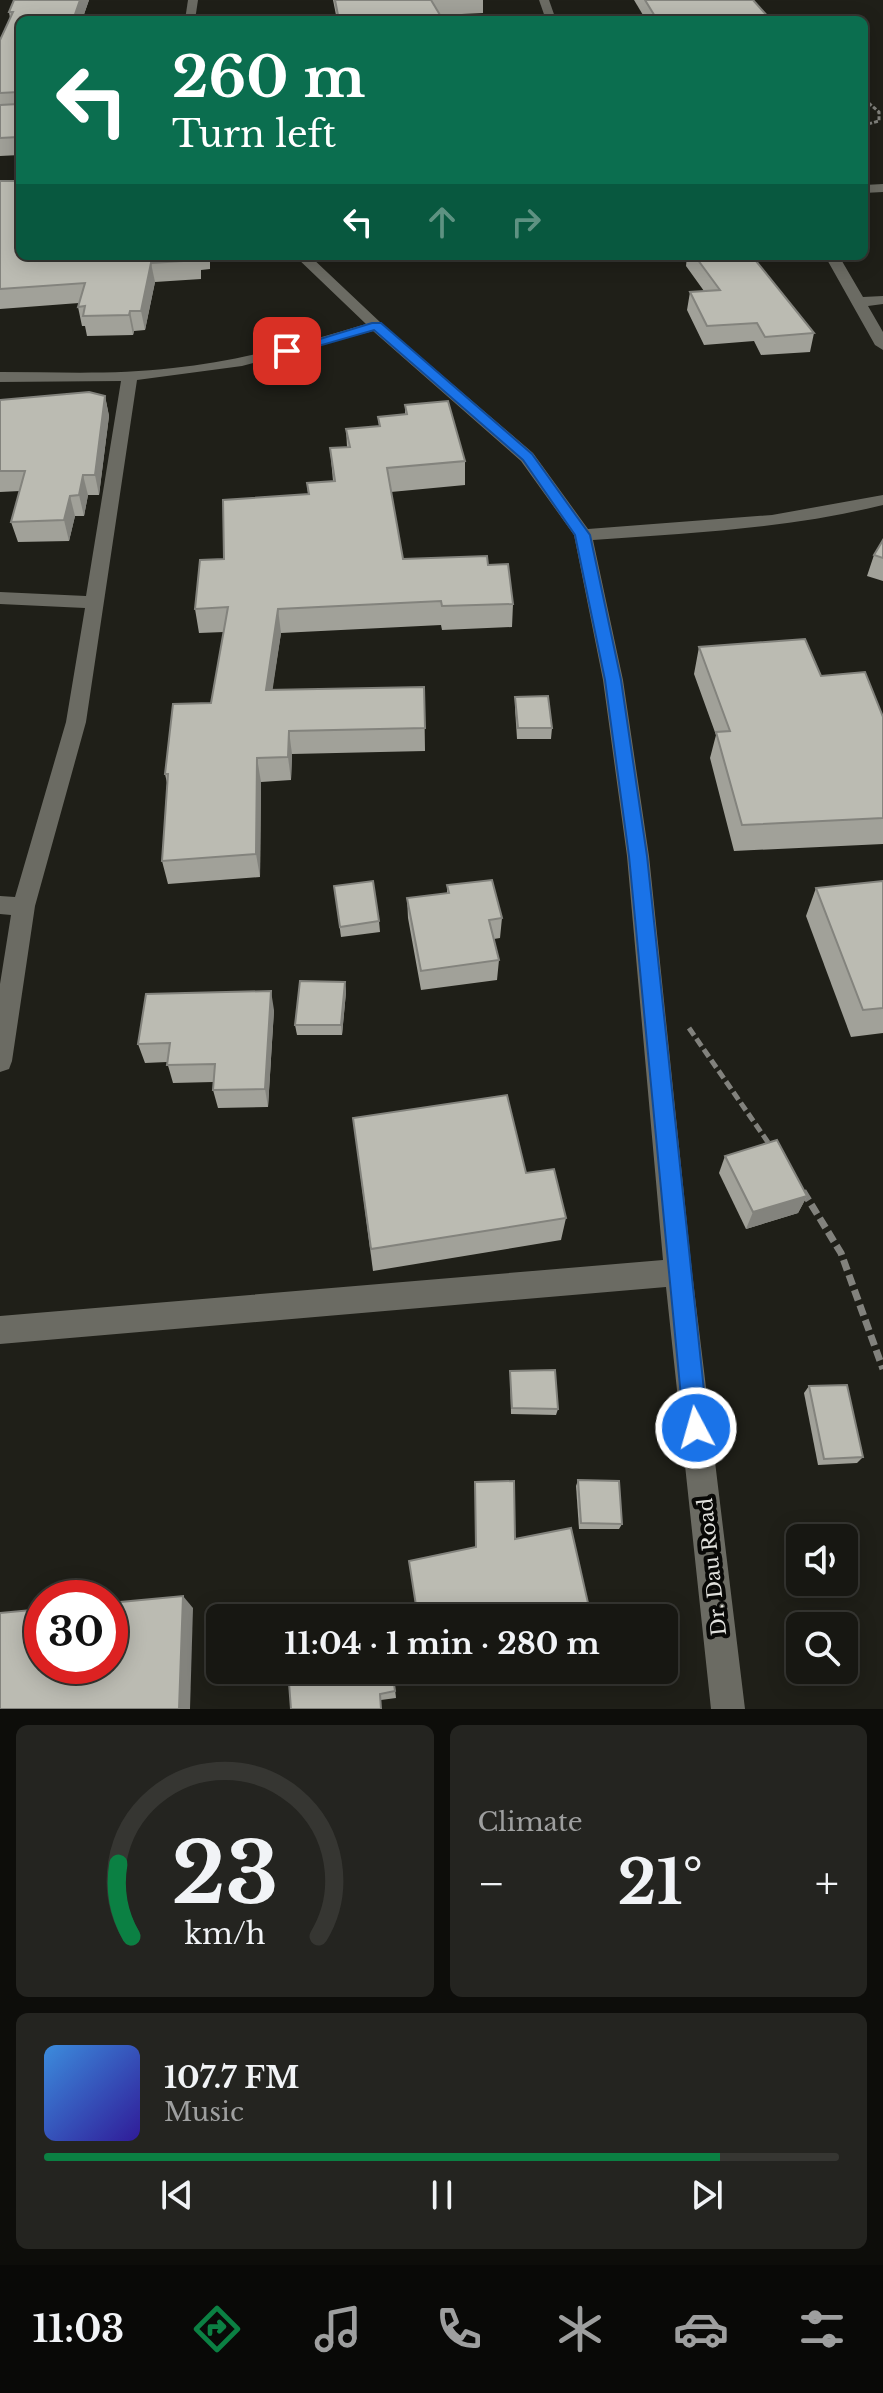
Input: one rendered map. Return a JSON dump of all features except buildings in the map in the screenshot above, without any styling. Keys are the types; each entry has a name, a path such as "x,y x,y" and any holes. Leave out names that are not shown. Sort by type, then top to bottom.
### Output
{"street":[{"name":"Dr. Dau Road","path":"306,260 376,326 527,457 583,535 613,680 638,856 678,1272 728,1709"},
{"path":"834,260 883,345"},
{"path":"859,302 883,300"},
{"path":"0,377 194,371 241,362 376,326"},
{"path":"0,1061 24,906 76,722 130,375"},
{"path":"583,535 787,519 840,512 883,500"},
{"path":"0,598 97,602"},
{"path":"0,905 24,906"},
{"path":"0,1330 678,1272"}],"path":[{"path":"684,1020 779,1157"},
{"path":"795,1180 841,1253 883,1369"}],"route":[{"path":"287,351 376,326 527,457 583,535 613,680 638,856 696,1428"}]}
